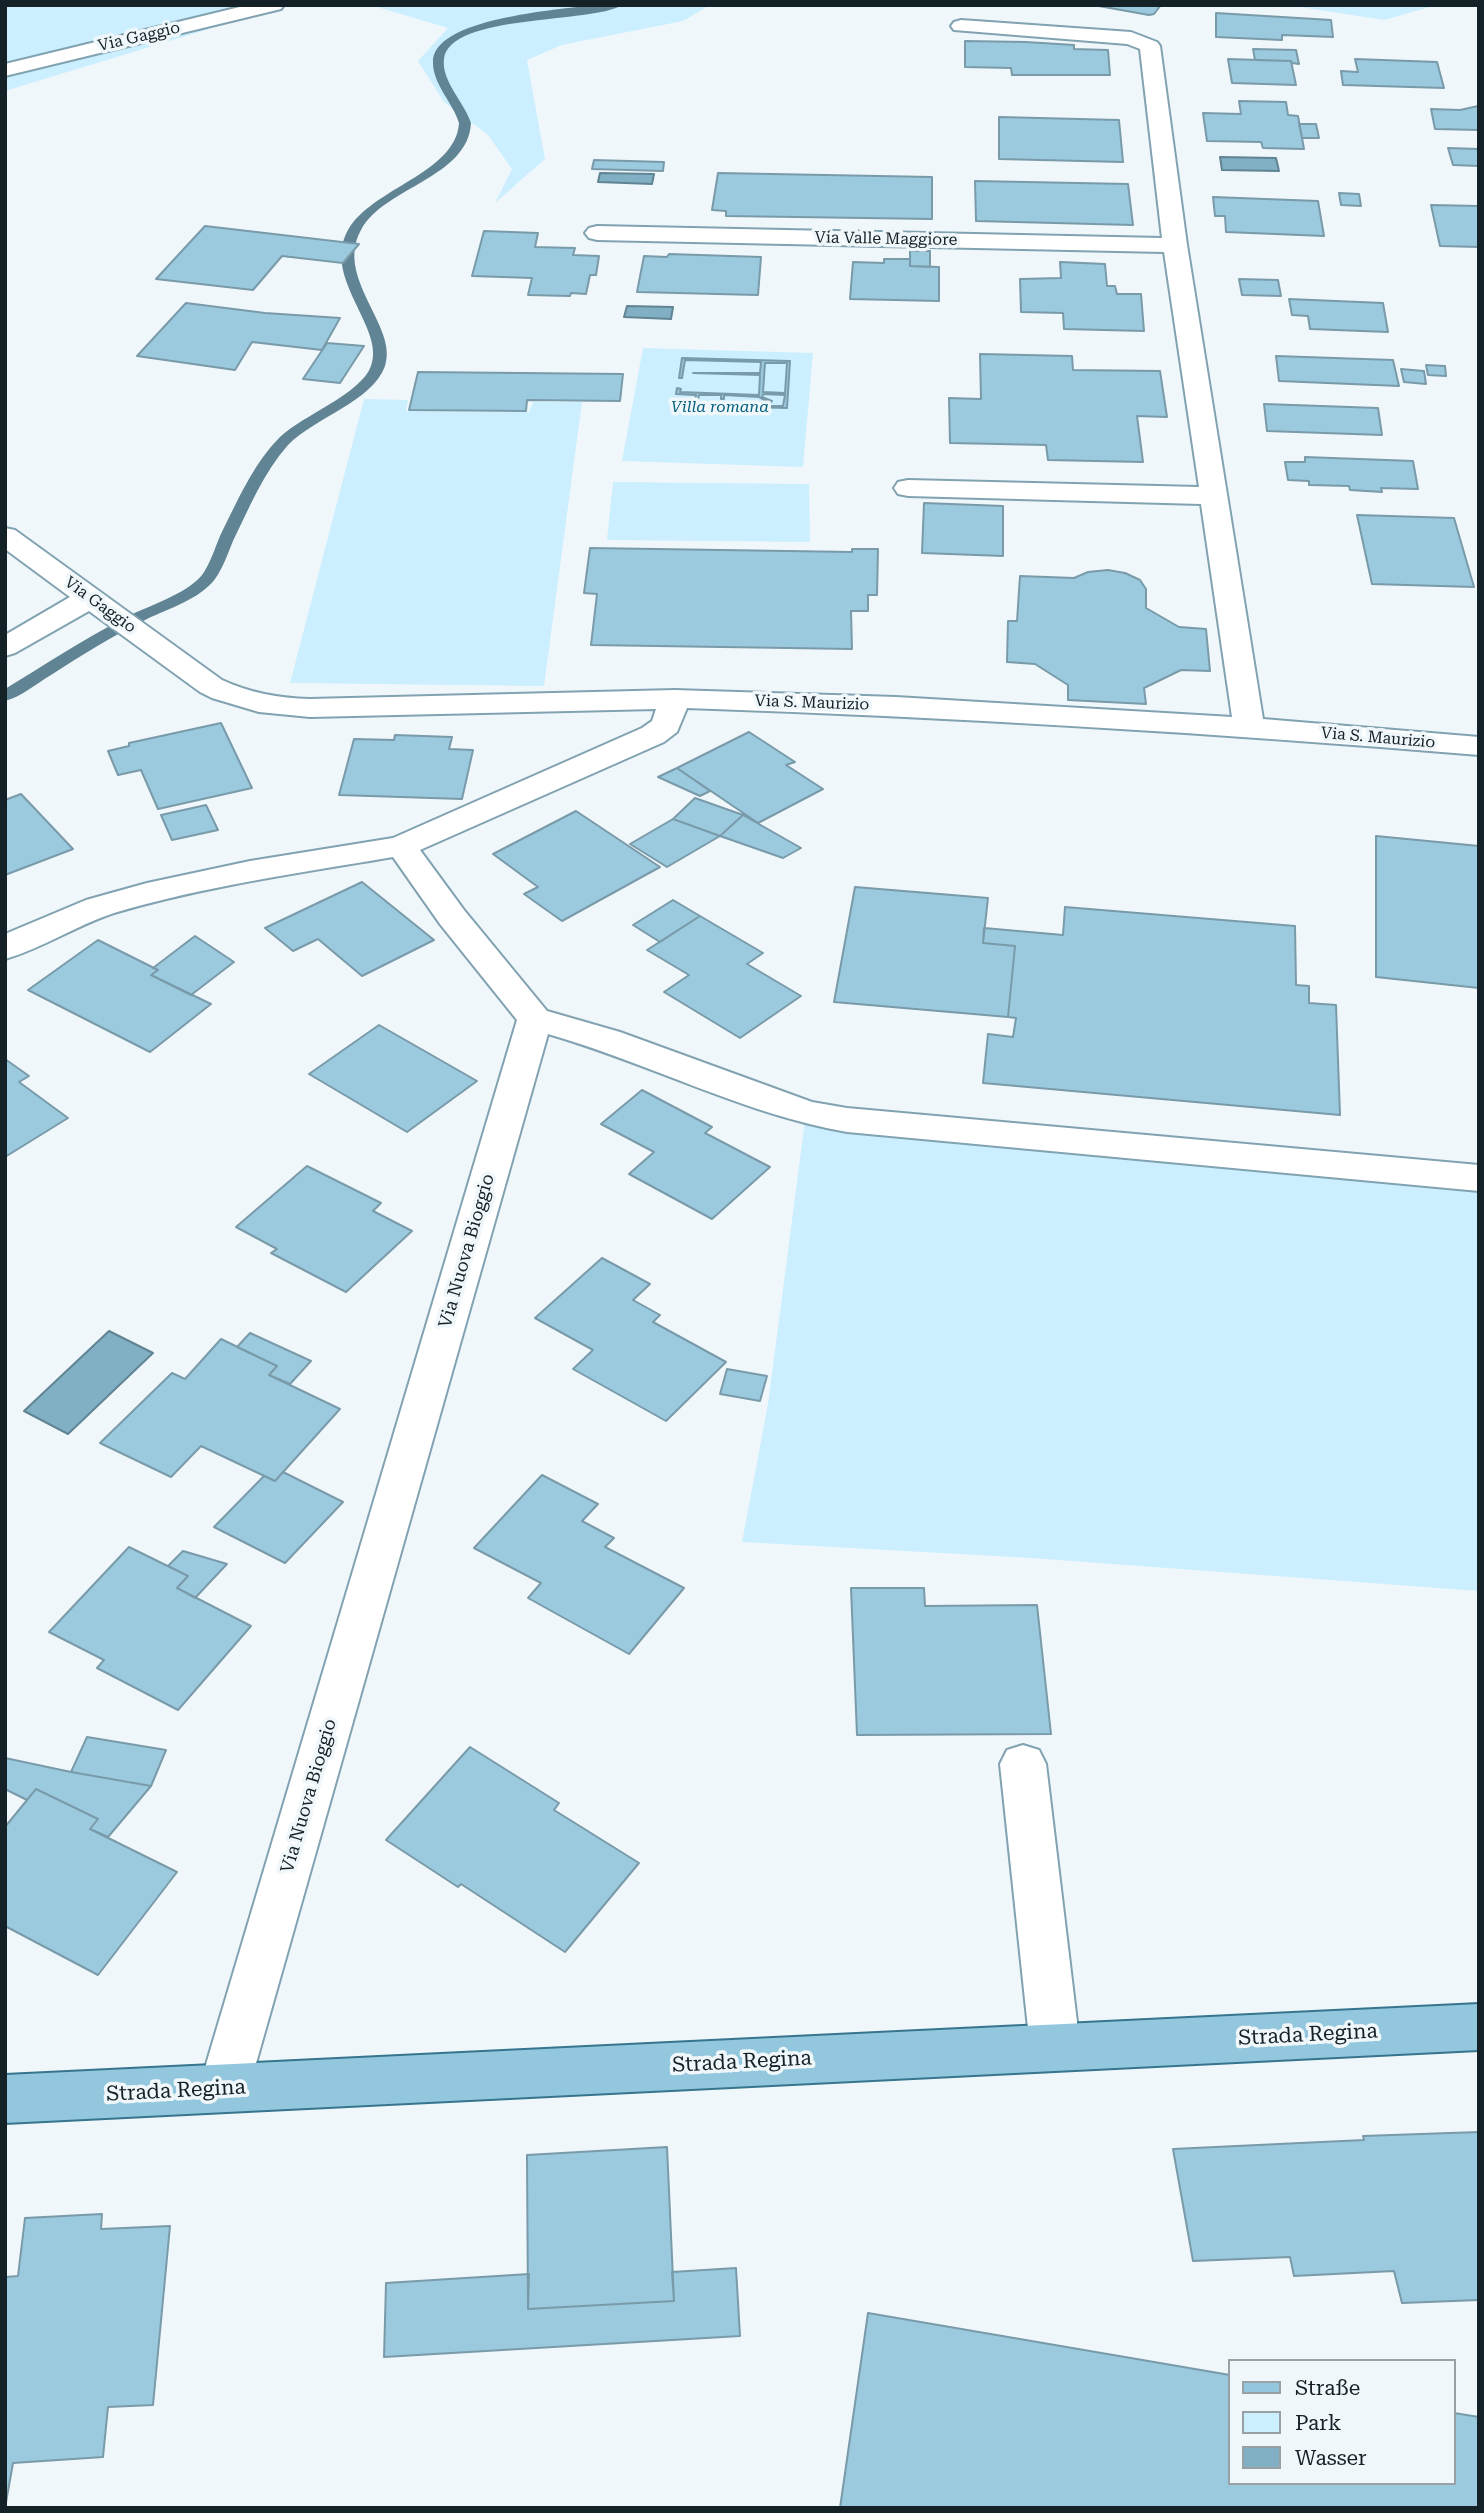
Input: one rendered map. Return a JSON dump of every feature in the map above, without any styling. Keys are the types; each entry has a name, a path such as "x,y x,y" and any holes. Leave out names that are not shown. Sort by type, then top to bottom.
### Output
{"main road":[{"name":"Strada Regina","path":"5,2099 1479,2027"}],"street":[{"name":"Via Gaggio","path":"5,70 274,5"},
{"path":"961,26 1131,38 1150,46 1175,245 1249,727"},
{"name":"Via Valle Maggiore","path":"597,233 1175,245"},
{"path":"908,488 1214,496"},
{"name":"Via Gaggio","path":"5,536 161,649"},
{"path":"5,647 90,598"},
{"name":"Via S. Maurizio","path":"161,649 211,686 232,697 270,706 310,708 675,699 896,706 1249,727 1479,746"},
{"path":"5,948 63,920 116,902 183,885 401,846 653,735 666,725 675,699"},
{"path":"401,846 453,918 535,1019 608,1040 806,1113 847,1120 1479,1178"},
{"name":"Via Nuova Bioggio","path":"224,2088 535,1019"},
{"path":"1023,1764 1055,2047"}],"green space":[{"path":"5,5 288,5 5,91"},
{"path":"370,5 710,5 683,21 562,45 527,60 545,159 495,203 512,169 488,135 444,102 418,61 448,28"},
{"path":"1287,5 1437,5 1384,20"},
{"name":"Villa romana","path":"643,348 813,353 803,467 622,461"},
{"path":"364,399 408,400 406,411 529,412 533,402 582,402 544,686 290,683"},
{"path":"613,482 809,484 810,542 607,540"},
{"path":"806,1113 1479,1174 1479,1591 1031,1558 742,1542 768,1404"}],"water":[{"path":"1220,157 1276,158 1279,171 1222,170"},
{"path":"600,173 654,174 652,184 598,182"},
{"path":"627,306 673,307 671,319 624,317"},
{"path":"109,1331 153,1353 68,1434 24,1411"}],"building":[{"path":"1093,5 1161,5 1154,14 1149,15"},
{"path":"1216,13 1331,20 1333,37 1282,35 1282,40 1216,37"},
{"path":"965,41 1074,45 1074,49 1108,50 1110,75 1012,75 1011,68 965,67"},
{"path":"1253,49 1296,50 1299,64 1291,61 1255,60"},
{"path":"1228,59 1291,61 1296,85 1232,83"},
{"path":"1355,59 1437,62 1444,88 1343,85 1341,71 1358,72"},
{"path":"1239,101 1286,102 1288,115 1298,116 1304,149 1263,148 1261,142 1207,141 1203,113 1241,114"},
{"path":"1478,106 1479,130 1435,129 1431,109 1460,110"},
{"path":"999,117 1119,120 1123,162 999,159"},
{"path":"1299,124 1316,124 1319,138 1302,138"},
{"path":"1448,148 1479,149 1479,166 1453,165"},
{"path":"594,160 664,162 663,171 592,169"},
{"path":"718,173 932,177 932,219 726,216 726,211 712,210"},
{"path":"975,181 1128,184 1133,225 976,221"},
{"path":"1339,193 1359,194 1361,206 1341,205"},
{"path":"1213,197 1318,201 1324,236 1226,232 1225,216 1215,216"},
{"path":"1431,205 1479,206 1479,247 1440,246"},
{"path":"205,226 359,244 343,263 282,256 253,290 156,279"},
{"path":"484,231 538,233 535,247 575,248 573,255 599,256 596,275 590,275 586,294 571,293 570,296 528,295 532,278 472,276"},
{"path":"910,251 930,251 930,267 910,266"},
{"path":"669,254 761,257 758,295 637,292 644,256 667,257"},
{"path":"884,259 910,259 910,266 939,267 939,301 850,299 853,262 884,263"},
{"path":"1060,262 1105,264 1107,286 1115,286 1117,294 1141,294 1144,331 1064,329 1063,313 1021,312 1020,279 1061,278"},
{"path":"1239,279 1278,280 1281,296 1242,295"},
{"path":"1289,299 1383,303 1388,332 1310,329 1308,316 1292,315"},
{"path":"186,303 265,313 340,318 322,350 252,342 235,370 137,356"},
{"path":"327,343 364,346 340,383 303,379"},
{"path":"980,354 1072,356 1073,370 1160,371 1167,417 1137,416 1143,462 1048,460 1046,445 950,443 949,398 981,399"},
{"path":"1276,356 1393,360 1399,386 1279,381"},
{"path":"682,358 790,361 787,408 675,405 675,401 679,401 678,404 694,404 696,395 676,394 677,388 681,389 680,392 759,395 760,375 693,373 760,373 761,362 685,360 682,378 679,378","holes":["765,363 787,363 785,393 763,392","763,394 785,395 783,406 768,406 772,401 762,397","699,395 721,395 721,399 724,399 724,395 759,397 770,403 761,406 697,404"]},
{"path":"1426,365 1445,366 1446,376 1428,375"},
{"path":"1401,369 1424,371 1426,384 1404,382"},
{"path":"418,372 623,374 620,401 527,400 526,411 409,410"},
{"path":"1264,404 1378,408 1382,435 1267,431"},
{"path":"1305,457 1413,461 1418,489 1381,488 1382,492 1350,490 1349,486 1309,485 1309,481 1288,480 1285,462 1305,462"},
{"path":"924,503 1003,506 1003,556 922,553"},
{"path":"1357,515 1454,518 1474,587 1372,584"},
{"path":"590,548 852,552 852,549 878,549 877,595 868,595 868,611 851,611 852,649 591,645 597,594 584,593"},
{"path":"1108,570 1125,573 1140,580 1146,589 1146,608 1179,627 1206,629 1210,671 1181,670 1144,688 1146,704 1068,700 1068,685 1035,664 1007,662 1008,621 1017,621 1020,576 1074,578 1088,572"},
{"path":"221,723 252,788 158,809 141,770 118,775 108,751 129,746 129,743"},
{"path":"749,732 795,762 786,765 823,789 758,823 677,768"},
{"path":"395,735 452,737 449,749 473,750 462,799 339,795 354,739 394,740"},
{"path":"677,768 710,791 700,796 658,777"},
{"path":"21,794 73,849 5,875 5,800"},
{"path":"695,798 743,815 720,836 673,819"},
{"path":"206,805 218,830 172,840 161,815"},
{"path":"576,811 660,867 562,921 524,894 538,887 493,854"},
{"path":"743,815 801,848 783,858 720,836"},
{"path":"673,819 720,836 667,867 630,844"},
{"path":"1376,836 1479,846 1479,988 1376,977"},
{"path":"362,882 434,940 362,976 318,939 293,951 265,928"},
{"path":"855,887 988,898 983,943 1015,946 1008,1017 834,1002"},
{"path":"673,900 700,916 660,942 633,925"},
{"path":"1065,907 1295,926 1296,985 1309,986 1309,1003 1336,1005 1340,1115 983,1083 988,1034 1013,1037 1016,1018 1008,1017 1015,946 983,943 984,928 1063,935"},
{"path":"700,916 763,953 747,964 801,996 740,1038 664,992 689,975 647,950"},
{"path":"195,936 234,962 191,995 151,975 158,970 153,968"},
{"path":"98,940 158,970 151,975 211,1004 150,1052 28,990"},
{"path":"379,1025 477,1081 407,1132 309,1074"},
{"path":"5,1059 29,1076 19,1082 68,1118 5,1157"},
{"path":"642,1090 712,1127 705,1133 770,1167 712,1219 629,1174 654,1152 601,1124"},
{"path":"307,1166 381,1203 373,1211 412,1231 346,1292 271,1253 277,1249 236,1227"},
{"path":"602,1258 650,1284 633,1300 660,1315 653,1322 726,1362 666,1421 573,1369 593,1350 535,1318"},
{"path":"250,1333 311,1361 290,1384 269,1375 277,1366 237,1347"},
{"path":"221,1339 277,1366 269,1375 340,1409 275,1481 201,1446 171,1477 100,1443 172,1373 185,1379"},
{"path":"727,1369 767,1376 760,1401 720,1394"},
{"path":"283,1472 343,1502 285,1563 214,1527 264,1476 275,1481"},
{"path":"542,1475 598,1504 582,1521 614,1538 605,1547 684,1588 629,1654 528,1598 541,1583 474,1548"},
{"path":"129,1547 188,1576 177,1588 251,1626 178,1710 97,1668 104,1660 49,1632"},
{"path":"183,1551 227,1564 195,1598 177,1588 188,1576 168,1566"},
{"path":"851,1588 924,1588 925,1606 1037,1605 1051,1734 857,1735"},
{"path":"87,1737 166,1750 151,1786 71,1772"},
{"path":"470,1747 559,1803 554,1810 639,1863 565,1952 461,1884 458,1887 386,1840"},
{"path":"5,1758 151,1786 108,1837 90,1829 98,1819 36,1789 27,1800 5,1789"},
{"path":"36,1789 98,1819 90,1829 177,1872 98,1975 5,1926 5,1827"},
{"path":"1479,2132 1479,2300 1402,2303 1394,2271 1294,2276 1290,2257 1193,2261 1173,2149 1364,2140 1363,2136"},
{"path":"667,2147 674,2301 528,2309 527,2155"},
{"path":"102,2214 101,2229 170,2226 153,2405 108,2407 103,2457 13,2463 5,2508 5,2277 18,2276 25,2218"},
{"path":"736,2268 740,2336 384,2357 386,2283 529,2274 528,2309 674,2301 672,2272"},
{"path":"868,2313 1228,2375 1228,2485 1456,2485 1456,2413 1479,2417 1479,2508 840,2508"}],"waterway":[{"path":"5,696 130,621 186,594 208,578 258,478 283,443 297,429 355,392 374,375 379,365 378,341 353,281 348,250 353,232 363,217 378,204 444,161 461,139 465,123 439,69 438,59 442,49 452,39 483,27 617,5"}]}
